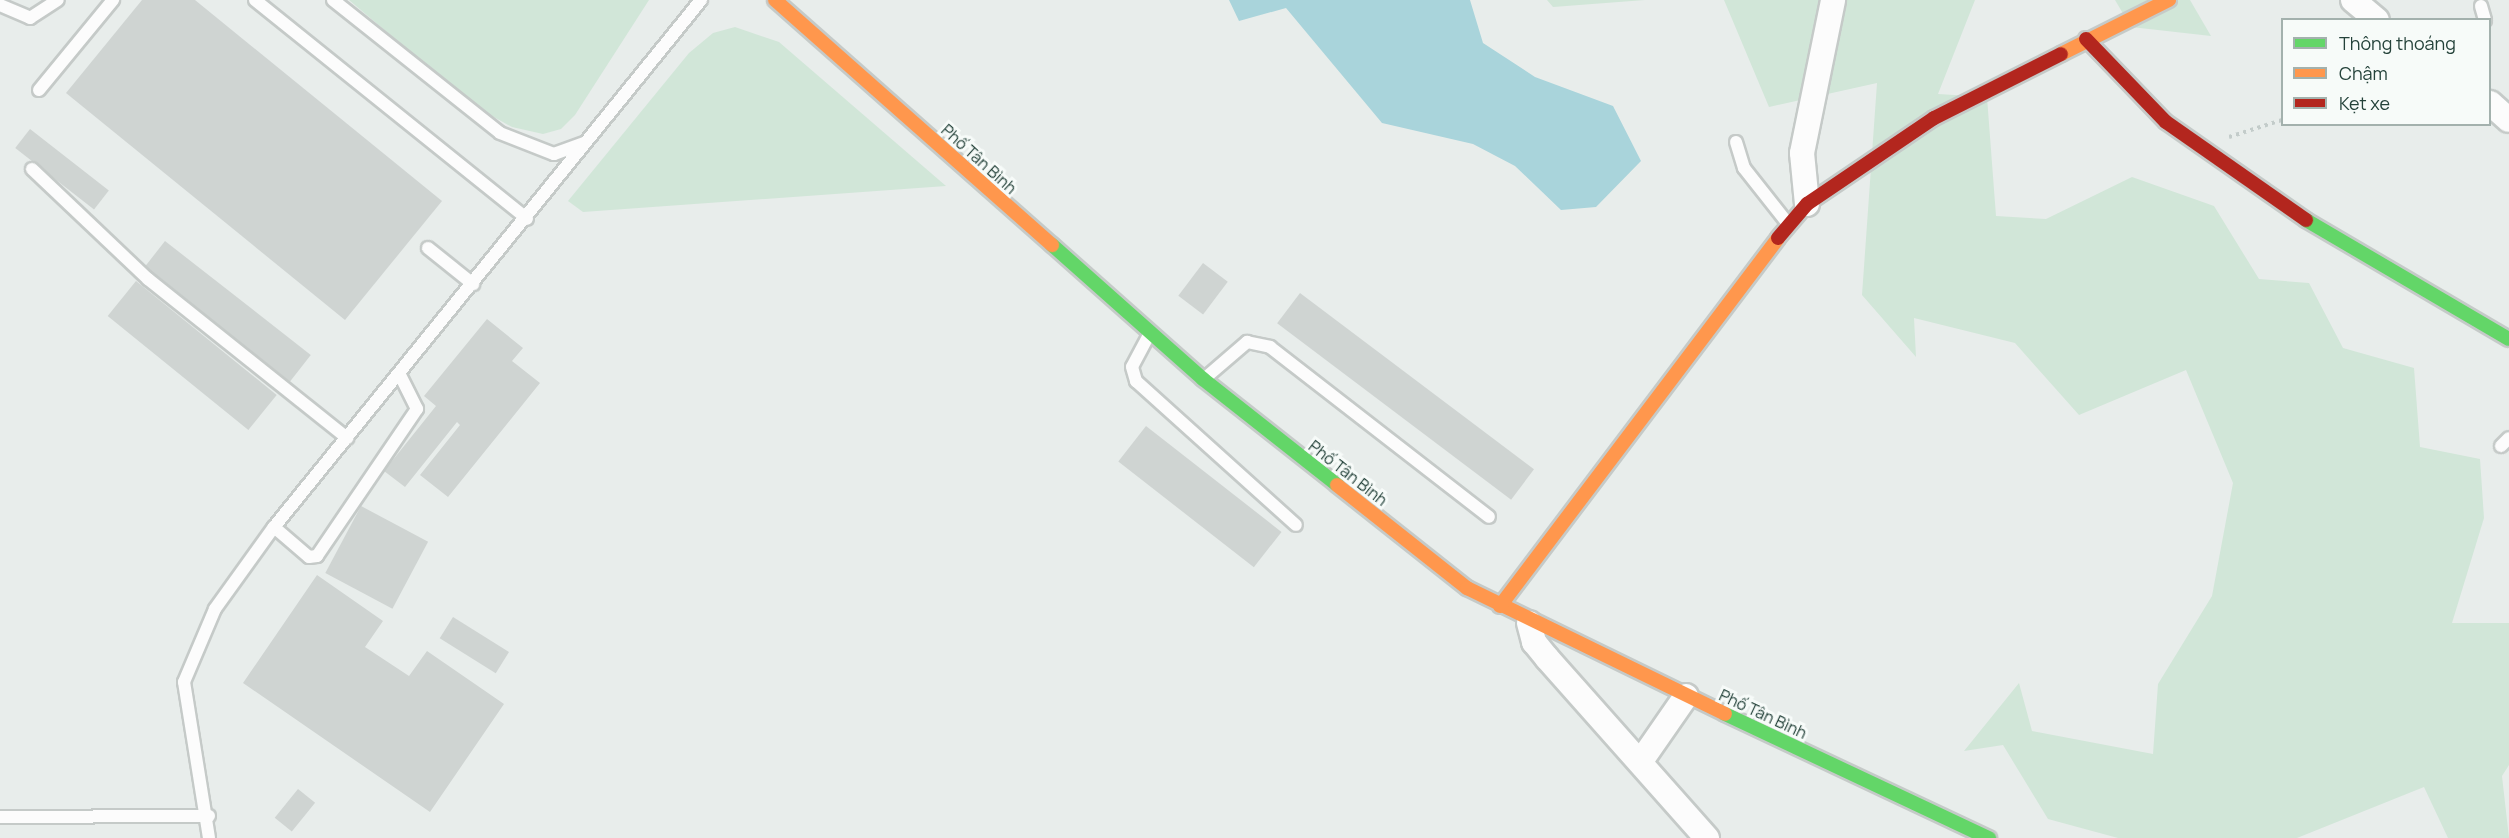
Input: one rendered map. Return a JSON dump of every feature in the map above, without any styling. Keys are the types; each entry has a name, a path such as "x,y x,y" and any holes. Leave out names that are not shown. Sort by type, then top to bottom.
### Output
{"street":[{"name":"Phố Tân Bình","path":"775,0 1203,379 1467,588 1529,623 1989,838"},
{"path":"1807,204 1802,153 1833,0"},
{"path":"1500,606 1744,278 1807,204 1934,118 2086,39 2169,0"},
{"path":"2353,0 2374,18"},
{"path":"2086,39 2166,122 2263,195 2509,339"},
{"path":"2491,104 2509,120"},
{"path":"1529,623 1540,650 1707,838"},
{"path":"1641,761 1686,696"}],"lane":[{"path":"0,5 30,18 58,0"},
{"path":"39,90 113,0"},
{"path":"255,0 527,219"},
{"path":"333,0 440,90 507,137 561,154 591,139"},
{"path":"209,838 209,816 184,682 215,609 274,527 527,219 701,0"},
{"path":"2481,6 2484,18"},
{"path":"1736,142 1744,168 1790,225"},
{"path":"32,169 148,279 347,438"},
{"path":"428,248 472,284"},
{"path":"1150,333 1132,367 1136,381 1296,525"},
{"path":"1203,379 1247,342 1270,347 1489,518"},
{"path":"274,527 309,557 316,556 417,409 399,374"},
{"path":"0,817 209,816"}],"path":[{"path":"2206,152 2245,130 2281,121"}],"green space":[{"path":"349,0 649,0 575,115 561,129 543,134 512,127 474,106"},
{"path":"1547,0 1645,0 1553,7"},
{"path":"1724,0 1975,0 1938,94 1987,97 1996,216 2046,219 2132,177 2214,206 2259,279 2309,283 2343,348 2414,368 2420,447 2480,459 2484,518 2452,623 2509,623 2509,765 2502,776 2509,838 2448,838 2424,787 2297,838 2118,838 2048,819 2003,745 1964,751 2019,683 2032,731 2153,754 2158,684 2212,596 2233,483 2186,370 2079,415 2015,343 1914,318 1916,357 1862,295 1877,83 1769,107"},
{"path":"2115,0 2190,0 2211,36 2131,27"},
{"path":"735,27 779,42 946,186 583,212 568,201 689,53 713,33"}],"water":[{"path":"1229,0 1470,0 1483,43 1535,77 1613,106 1641,161 1596,207 1561,210 1515,166 1473,144 1382,123 1286,8 1239,21"}],"building":[{"path":"142,0 195,0 442,201 345,320 66,93"},
{"path":"30,129 109,191 94,209 15,148"},
{"path":"165,241 311,355 290,382 144,268"},
{"path":"1203,263 1228,282 1203,314 1178,296"},
{"path":"136,281 277,395 248,430 108,316"},
{"path":"1300,293 1534,469 1511,500 1277,323"},
{"path":"487,319 523,348 512,361 540,383 448,497 420,475 460,425 457,422 405,487 384,471 436,406 424,396"},
{"path":"1146,426 1282,532 1254,567 1118,461"},
{"path":"361,506 428,542 392,609 325,573"},
{"path":"317,575 383,621 365,647 409,676 427,651 504,704 430,812 243,683"},
{"path":"453,617 509,652 496,673 440,638"},
{"path":"298,789 315,803 292,832 275,818"}],"traffic: fast":[{"path":"2306,220 2509,339"},
{"path":"1052,245 1203,379 1337,485"},
{"path":"1725,714 1989,838"}],"traffic: slow":[{"path":"775,0 1052,245"},
{"path":"2061,54 2169,0"},
{"path":"1500,606 1778,238"},
{"path":"1337,485 1467,588 1725,714"}],"traffic: jam":[{"path":"2086,39 2166,122 2306,220"},
{"path":"1778,238 1807,204 1934,118 2061,54"}]}
